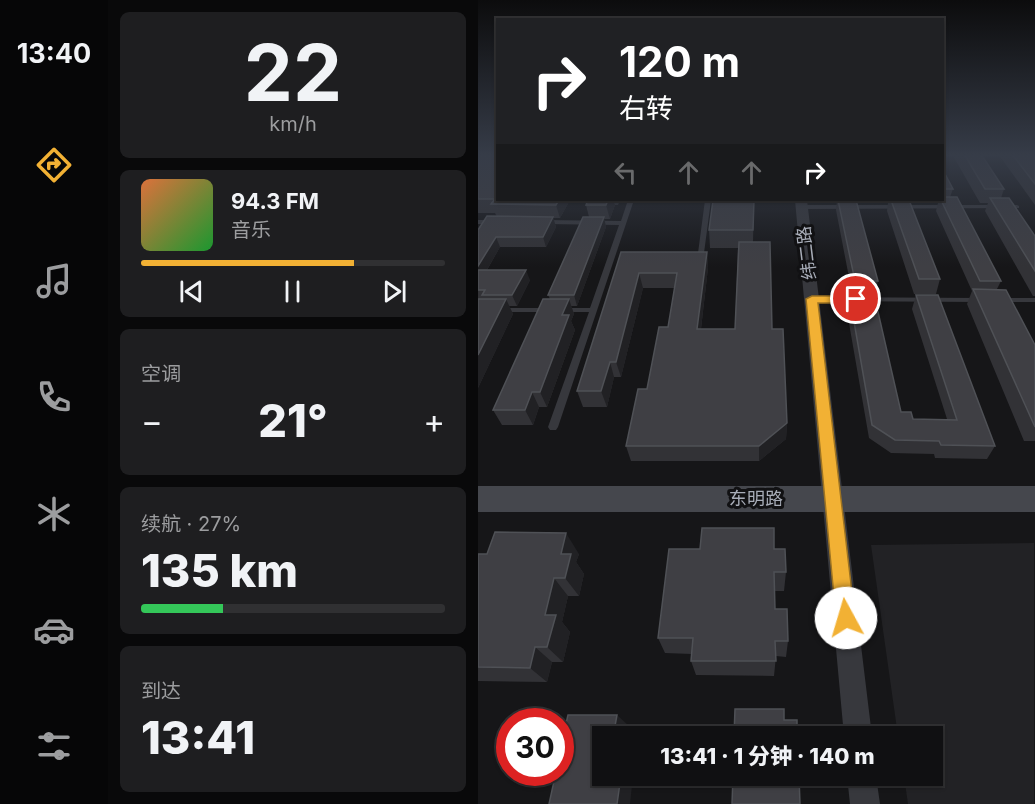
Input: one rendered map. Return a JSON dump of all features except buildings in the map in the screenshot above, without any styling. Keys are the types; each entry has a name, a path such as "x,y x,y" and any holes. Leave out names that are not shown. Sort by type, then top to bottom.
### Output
{"street":[{"name":"纬二路","path":"801,203 857,726"},
{"name":"东明路","path":"478,500 1034,499"},
{"path":"863,786 865,804"}],"lane":[{"path":"553,427 631,201"},
{"path":"701,254 708,201"},
{"path":"801,203 1016,207"},
{"path":"478,222 500,222"},
{"path":"534,222 623,223"},
{"path":"812,299 1034,300"},
{"path":"478,310 593,310"}],"shaded area":[{"path":"1034,543 1034,804 908,804 905,786 943,786 943,726 897,726 871,545"}],"route":[{"path":"846,618 812,299 856,299"}]}
